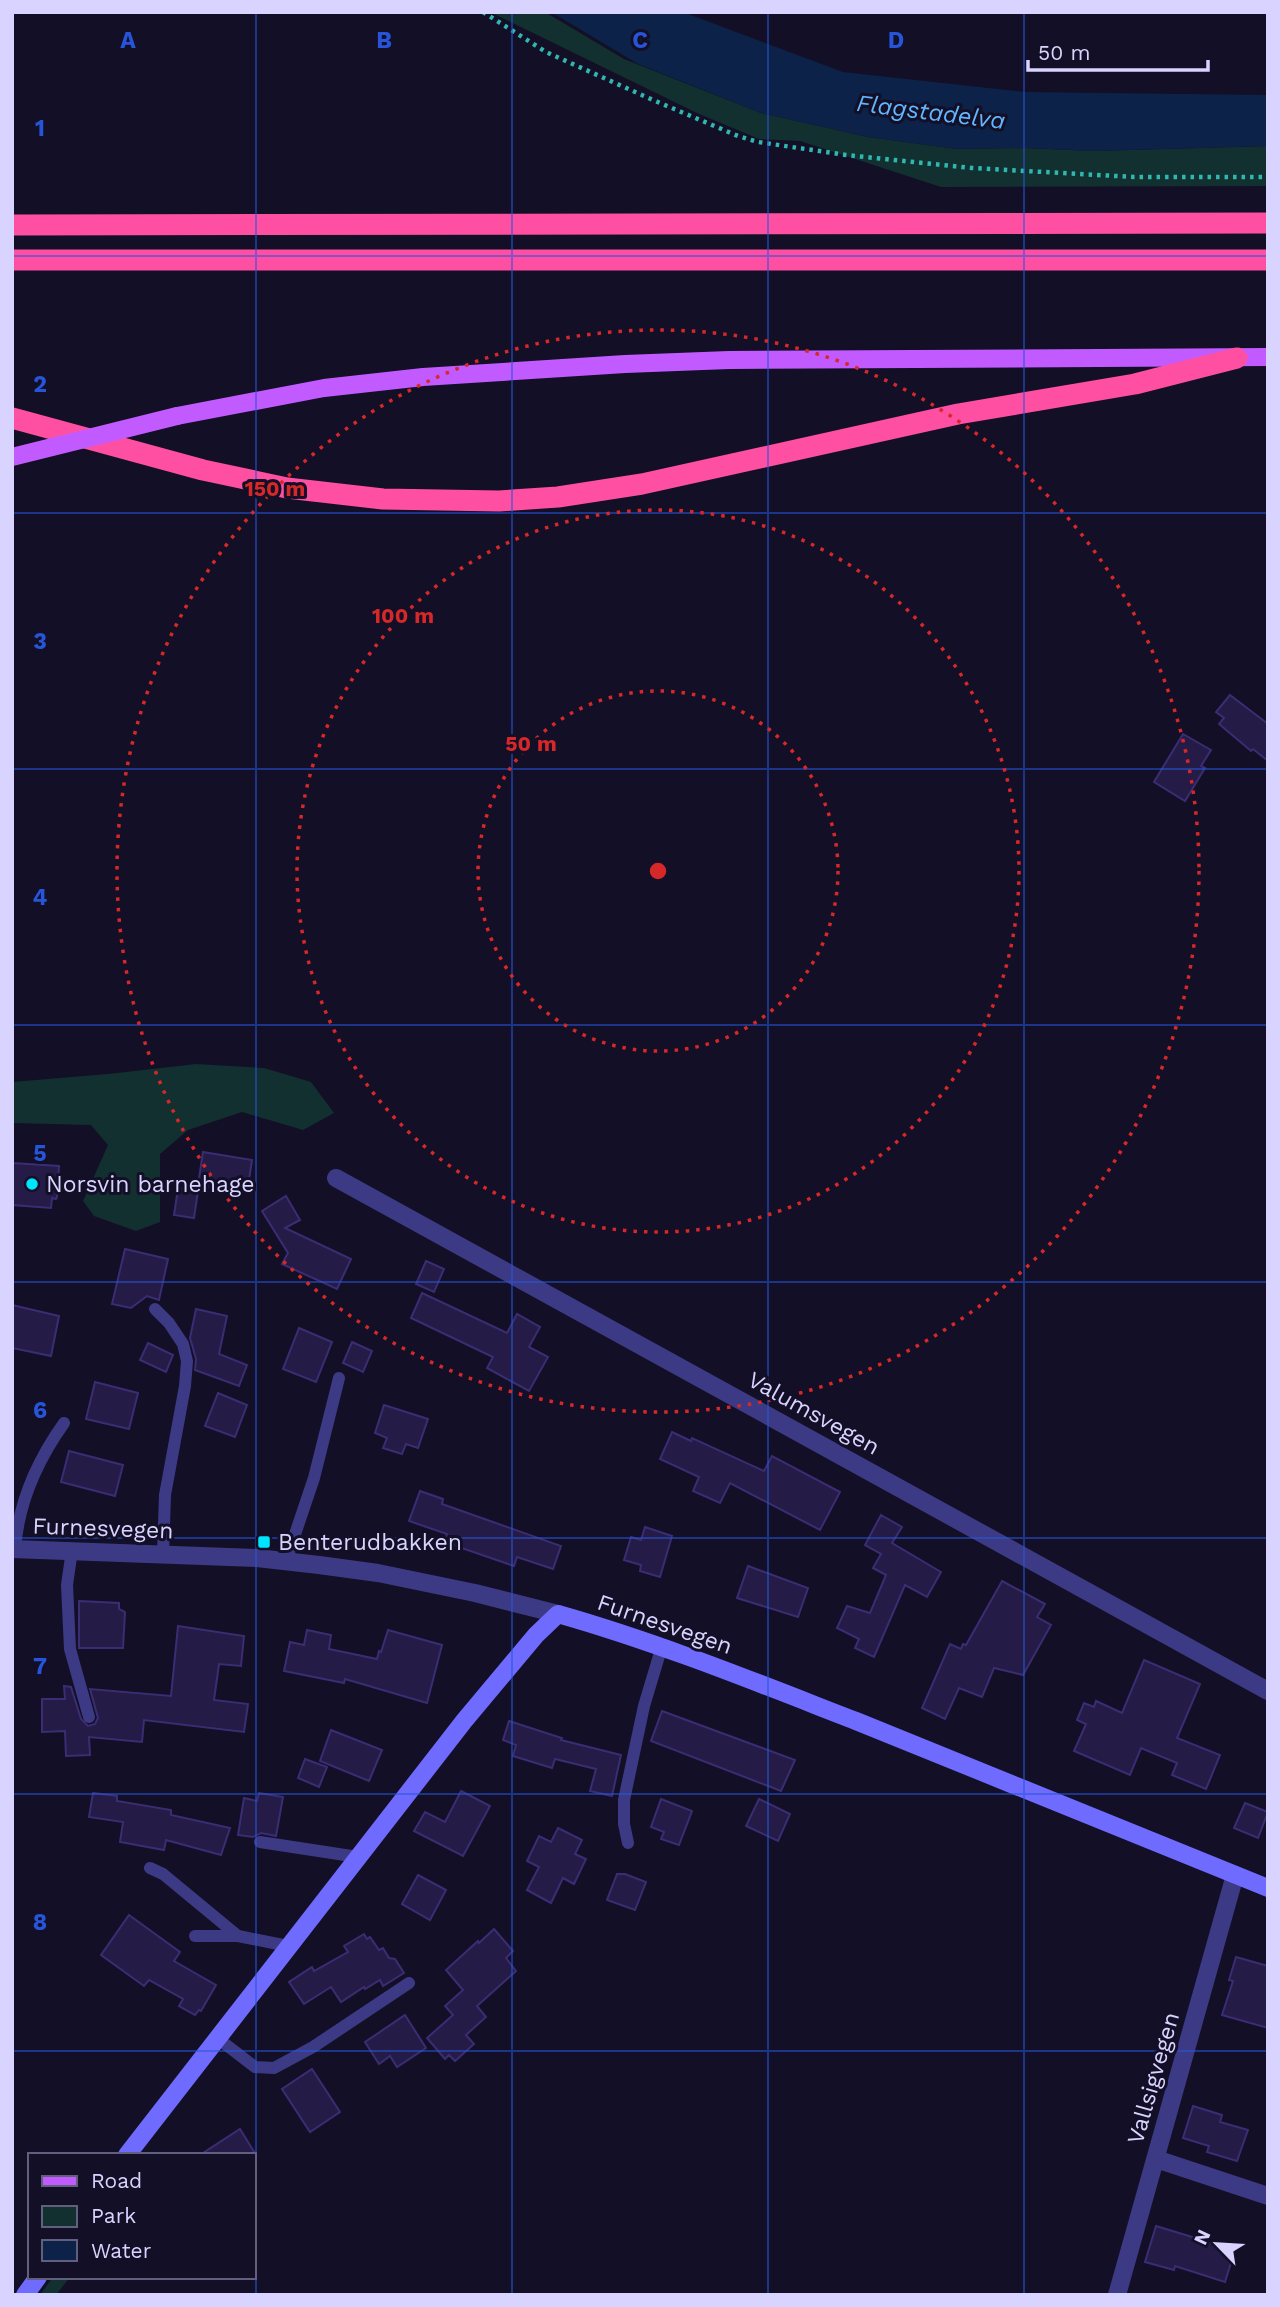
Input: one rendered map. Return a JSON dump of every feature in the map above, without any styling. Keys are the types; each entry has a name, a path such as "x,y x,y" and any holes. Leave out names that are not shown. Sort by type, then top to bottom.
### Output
{"highway":[{"path":"12,225 1268,223"},
{"path":"12,260 1268,260"},
{"path":"12,418 203,470 287,488 383,499 499,501 558,497 642,484 958,414 1135,384 1237,358"}],"main road":[{"path":"12,457 177,416 324,388 423,377 729,360 1268,357"},
{"path":"129,2153 464,1721 536,1635 558,1614"},
{"name":"Furnesvegen","path":"558,1614 662,1646 927,1749 1268,1888"},
{"path":"25,2295 37,2279"}],"street":[{"name":"Valumsvegen","path":"336,1178 1268,1691"},
{"name":"Furnesvegen","path":"13,1550 72,1550 286,1561 378,1573 558,1614"},
{"name":"Vallsigvegen","path":"1117,2295 1235,1875"},
{"path":"1156,2159 1268,2196"}],"lane":[{"path":"155,1309 169,1323 183,1344 187,1361 185,1386 164,1495 163,1555"},
{"path":"286,1561 314,1478 339,1378"},
{"path":"13,1550 17,1520 28,1489 50,1443 64,1423"},
{"path":"72,1550 67,1585 69,1649 89,1717"},
{"path":"628,1843 624,1824 624,1800 644,1706 662,1646"},
{"path":"260,1842 358,1857"},
{"path":"150,1868 163,1874 238,1936"},
{"path":"195,1936 238,1936 288,1946"},
{"path":"216,2037 255,2067 274,2068 313,2047 409,1983"}],"path":[{"path":"484,12 546,52 738,136 758,142 846,155 972,168 1134,177 1268,177"}],"green space":[{"path":"490,12 545,12 624,59 761,113 868,137 957,149 1094,151 1268,146 1268,186 941,187 800,141 759,139 697,113"},
{"path":"196,1064 264,1068 311,1082 334,1113 303,1130 242,1112 188,1130 160,1154 160,1222 136,1231 94,1216 83,1201 108,1145 91,1125 12,1123 12,1082"},
{"path":"52,2279 68,2279 56,2295 40,2295"}],"water":[{"name":"Flagstadelva","path":"551,12 683,12 843,72 1025,92 1268,95 1268,146 1094,151 957,149 868,137 761,113 638,64"}],"building":[{"path":"1230,695 1268,724 1268,761 1253,749 1251,751 1219,724 1224,718 1216,712"},
{"path":"1183,734 1211,750 1201,766 1205,768 1185,801 1154,782"},
{"path":"203,1152 252,1160 247,1193 198,1185"},
{"path":"12,1163 59,1166 57,1197 52,1198 51,1208 12,1205"},
{"path":"178,1188 198,1191 194,1218 174,1215"},
{"path":"286,1196 300,1220 285,1228 351,1259 337,1289 282,1264 288,1253 262,1211"},
{"path":"125,1249 168,1259 159,1300 147,1296 131,1308 112,1304"},
{"path":"426,1261 444,1269 434,1292 416,1284"},
{"path":"422,1293 507,1333 517,1314 540,1327 529,1347 548,1357 529,1391 487,1368 493,1357 411,1318"},
{"path":"12,1305 59,1316 51,1356 12,1348"},
{"path":"196,1309 227,1316 219,1354 247,1365 239,1386 195,1370 196,1359 190,1338"},
{"path":"299,1328 332,1342 316,1382 283,1369"},
{"path":"352,1342 372,1351 363,1372 343,1363"},
{"path":"148,1343 173,1355 166,1372 140,1360"},
{"path":"95,1382 138,1393 129,1429 86,1419"},
{"path":"218,1393 247,1405 235,1437 205,1426"},
{"path":"384,1405 428,1419 418,1448 406,1444 402,1454 383,1448 387,1438 375,1433"},
{"path":"672,1432 691,1441 692,1438 764,1471 772,1456 840,1492 820,1530 730,1483 720,1503 693,1491 699,1477 660,1459"},
{"path":"69,1451 123,1465 115,1496 61,1482"},
{"path":"420,1491 443,1499 442,1504 561,1546 553,1569 517,1557 514,1566 444,1542 447,1534 409,1521"},
{"path":"881,1515 902,1527 892,1543 941,1572 927,1597 905,1585 874,1657 855,1648 859,1639 837,1628 847,1606 870,1613 886,1575 873,1568 881,1554 865,1545"},
{"path":"645,1527 672,1536 660,1577 640,1571 641,1565 624,1560 631,1537 641,1540"},
{"path":"748,1566 808,1588 798,1617 737,1598"},
{"path":"1002,1581 1045,1604 1037,1617 1051,1625 1023,1675 994,1668 982,1697 959,1688 945,1719 922,1708 950,1644 961,1649 963,1644 966,1645"},
{"path":"79,1601 119,1603 119,1609 125,1612 123,1648 79,1648"},
{"path":"178,1626 244,1636 241,1666 219,1664 214,1700 248,1704 244,1732 144,1720 142,1742 89,1737 90,1755 66,1756 65,1731 42,1732 42,1699 65,1699 64,1686 71,1687 81,1719 88,1726 95,1724 98,1718 90,1689 171,1696"},
{"path":"307,1630 331,1635 329,1649 377,1659 388,1630 442,1645 427,1703 345,1679 344,1683 284,1671 290,1642 304,1645"},
{"path":"1144,1660 1200,1684 1177,1738 1220,1755 1206,1789 1172,1775 1177,1763 1141,1748 1130,1775 1074,1751 1086,1724 1077,1720 1084,1703 1094,1707 1096,1701 1122,1713"},
{"path":"662,1711 795,1760 781,1791 651,1741"},
{"path":"509,1721 562,1738 561,1740 621,1755 612,1796 590,1791 596,1769 555,1759 552,1768 513,1756 516,1745 503,1740"},
{"path":"331,1730 382,1750 369,1781 320,1761"},
{"path":"305,1759 327,1767 319,1787 298,1778"},
{"path":"461,1791 490,1806 463,1856 414,1831 425,1812 445,1822"},
{"path":"93,1793 117,1796 117,1801 171,1810 171,1815 230,1828 221,1855 166,1840 164,1850 120,1842 123,1822 89,1817"},
{"path":"259,1793 283,1797 276,1836 261,1833 253,1837 238,1835 244,1798 257,1801"},
{"path":"661,1799 692,1811 679,1845 661,1839 664,1832 651,1827"},
{"path":"759,1799 790,1814 778,1841 746,1826"},
{"path":"1245,1803 1268,1812 1258,1838 1234,1828"},
{"path":"558,1828 582,1840 575,1854 586,1859 574,1884 563,1878 551,1903 527,1890 539,1867 527,1861 539,1836 551,1842"},
{"path":"617,1874 625,1874 646,1882 635,1910 607,1900"},
{"path":"418,1875 446,1890 430,1920 402,1904"},
{"path":"129,1915 180,1952 174,1961 216,1985 201,2011 195,2015 179,2006 183,1999 149,1980 144,1986 101,1955"},
{"path":"494,1929 513,1951 506,1958 516,1971 477,2006 486,2017 466,2035 474,2044 455,2061 449,2055 445,2059 427,2038 453,2015 445,2006 463,1990 446,1970"},
{"path":"364,1934 367,1939 370,1937 379,1950 383,1948 389,1958 395,1959 404,1973 383,1986 380,1980 365,1989 364,1987 341,2002 331,1987 304,2004 289,1982 312,1967 314,1971 348,1952 344,1946"},
{"path":"1236,1957 1268,1966 1268,2028 1222,2015 1233,1981 1229,1980"},
{"path":"405,2015 426,2048 397,2067 390,2056 379,2064 365,2042"},
{"path":"312,2069 340,2112 310,2132 282,2089"},
{"path":"1193,2106 1222,2115 1220,2122 1248,2130 1237,2161 1207,2152 1209,2146 1183,2138"},
{"path":"240,2129 255,2153 203,2153"},
{"path":"1156,2226 1235,2250 1225,2282 1175,2266 1174,2270 1145,2262"}],"place":[{"name":"Norsvin barnehage","path":"32,1184"},
{"name":"Benterudbakken","path":"264,1542"}]}
